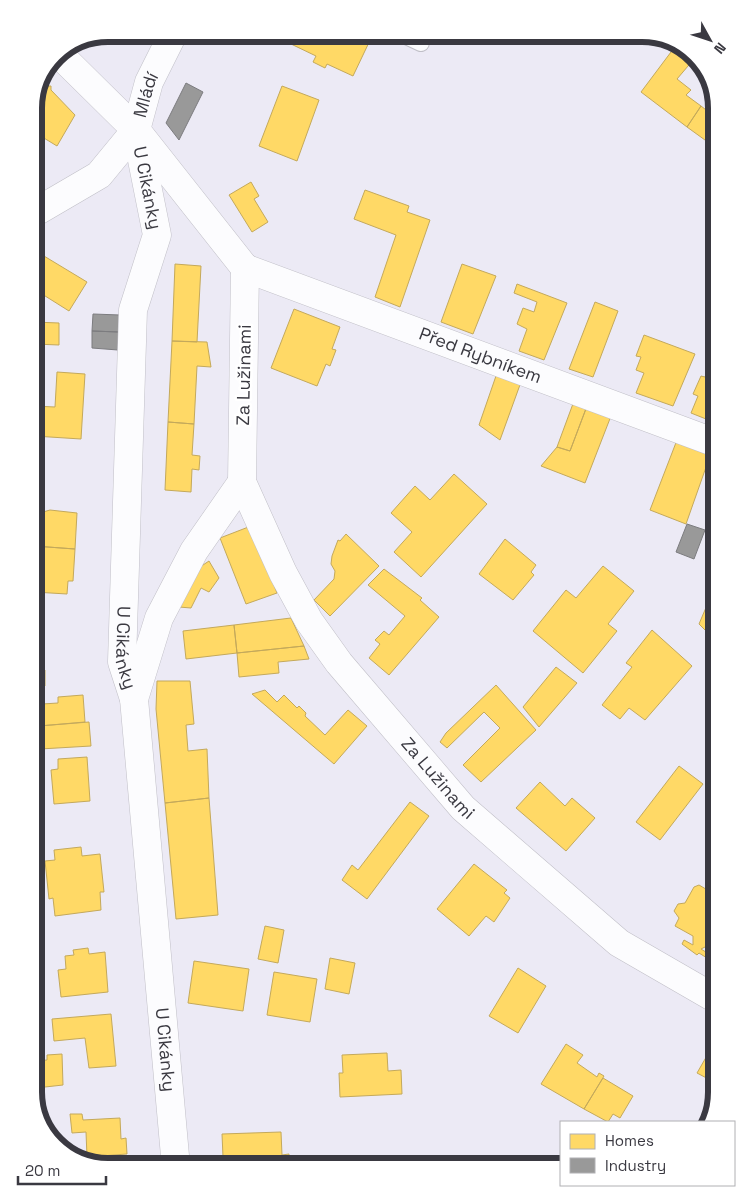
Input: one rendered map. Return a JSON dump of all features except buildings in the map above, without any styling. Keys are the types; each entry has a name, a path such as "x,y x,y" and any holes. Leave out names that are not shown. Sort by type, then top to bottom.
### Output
{"street":[{"name":"Mládí","path":"136,130 148,82 169,42"},
{"path":"65,59 136,130 245,268"},
{"path":"43,208 99,174 136,130"},
{"name":"U Cikánky","path":"136,130 157,235 133,310 122,662 134,698 175,1158"},
{"name":"Před Rybníkem","path":"245,268 708,440"},
{"name":"Za Lužinami","path":"245,268 242,482 284,573 309,621 339,663 462,808 619,943 708,994"},
{"path":"134,698 159,618 194,551 242,482"}]}
